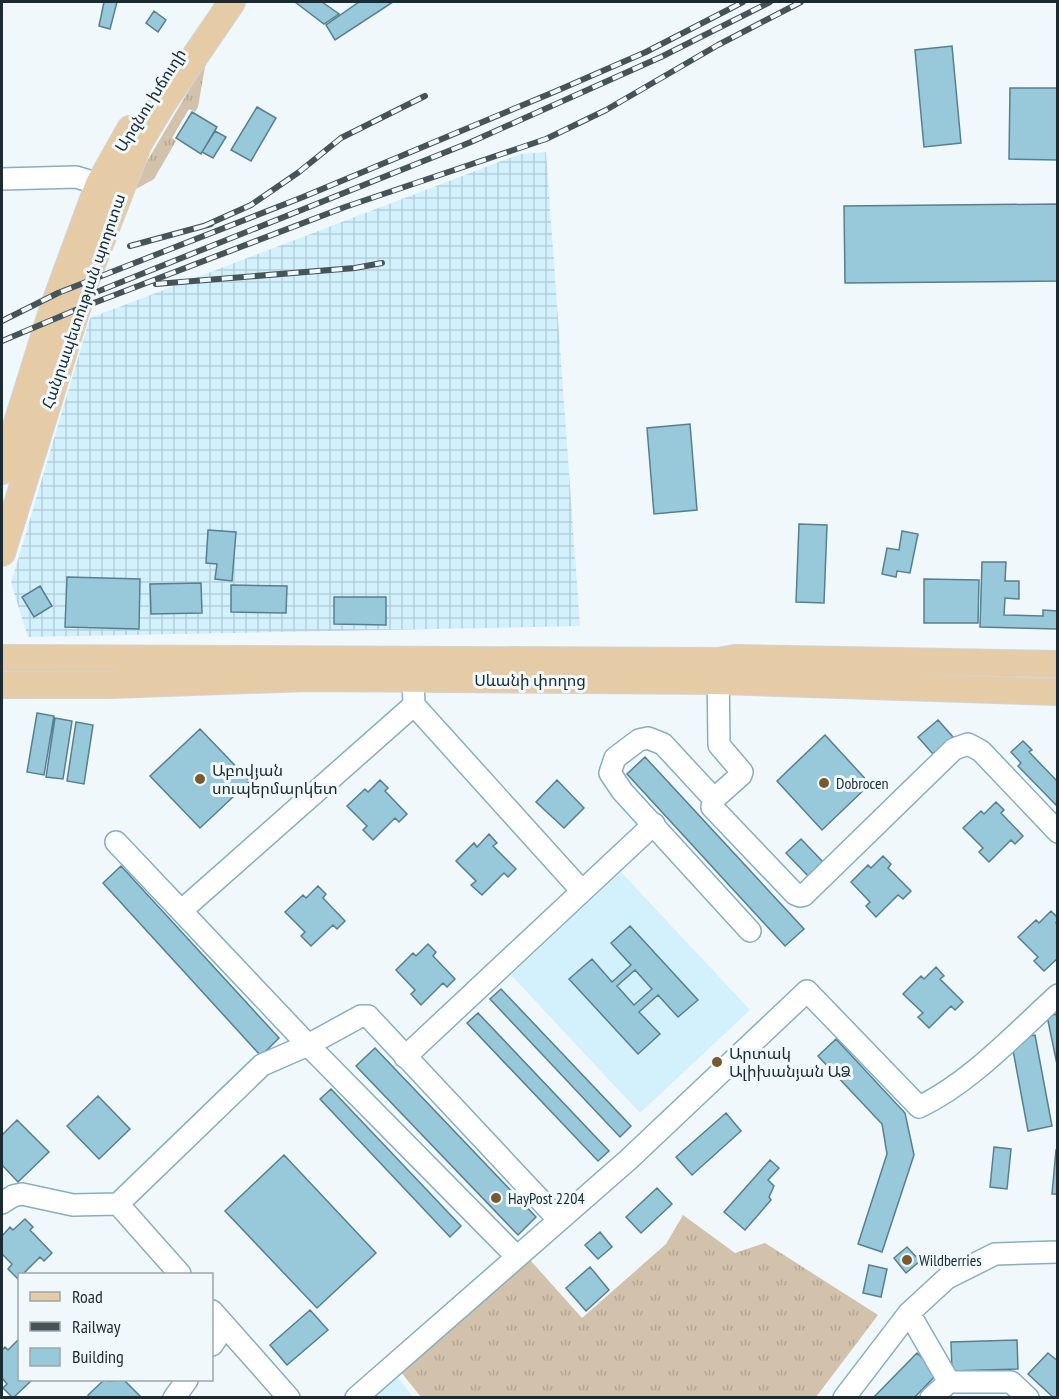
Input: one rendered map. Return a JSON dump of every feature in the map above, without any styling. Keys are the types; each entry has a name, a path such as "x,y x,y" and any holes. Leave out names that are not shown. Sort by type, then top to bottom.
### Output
{"main road":[{"name":"Արզնու խճուղի","path":"103,194 150,93 213,2"},
{"name":"Հանրապետության պողոտա","path":"2,471 51,311 103,194 232,2"},
{"name":"Հանրապետության պողոտա","path":"2,553 85,283 103,194"},
{"name":"Սևանի փողոց","path":"2,658 308,660 514,658 1058,692"},
{"name":"Սևանի փողոց","path":"2,685 111,685 308,678 413,679 718,671 735,658 1058,664"}],"street":[{"path":"2,179 76,177 103,194"},
{"path":"718,671 719,745 742,772 714,799 712,807 795,894 804,895 954,749 968,744 981,751 1058,832"},
{"path":"413,679 414,705 582,891"},
{"path":"181,911 414,705"},
{"path":"714,799 663,744 648,738 639,740 615,758 610,773 622,791 750,931"},
{"path":"405,1057 654,824"},
{"path":"116,842 308,1045 516,1256"},
{"path":"356,1398 628,1160 807,991 919,1107 936,1099 965,1079 1058,995"},
{"path":"2,1203 13,1196 22,1194 73,1205 118,1204 262,1065 308,1045 361,1016 368,1016 559,1220"},
{"path":"118,1204 178,1273"},
{"path":"844,1398 909,1313 947,1278 995,1254 1058,1252"},
{"path":"909,1313 949,1382"},
{"path":"213,1341 218,1319"},
{"path":"218,1319 289,1398"},
{"path":"174,1398 186,1381"},
{"path":"931,1398 949,1382 1011,1382 1028,1398"}],"shaded area":[{"path":"546,152 580,626 28,637 11,583 90,318 520,154"},
{"path":"621,872 750,1010 640,1113 511,975"},
{"path":"395,1374 413,1397 366,1398"}],"green space":[{"path":"206,61 198,107 195,112 189,109 172,138 176,141 154,179 134,190 132,187"},
{"path":"683,1215 735,1253 765,1243 878,1315 816,1397 421,1397 400,1371 530,1260 582,1318 666,1244"}],"building":[{"path":"104,2 117,2 110,29 99,26"},
{"path":"295,2 322,2 339,14 324,24"},
{"path":"359,2 393,2 335,40 326,25"},
{"path":"154,11 166,20 158,32 146,23"},
{"path":"952,46 961,143 924,147 915,50"},
{"path":"1010,88 1058,88 1058,160 1009,159"},
{"path":"257,107 276,118 251,161 231,150"},
{"path":"192,112 217,127 201,154 176,138"},
{"path":"215,131 226,137 213,158 202,152"},
{"path":"1058,204 1058,281 845,283 844,206"},
{"path":"690,424 697,510 654,514 647,428"},
{"path":"799,524 827,525 824,603 796,602"},
{"path":"208,530 236,532 232,581 215,579 217,564 206,563"},
{"path":"902,531 918,534 910,573 897,571 896,577 882,574 887,548 899,550"},
{"path":"982,562 1006,562 1005,581 1019,581 1019,599 1005,598 1004,615 1043,616 1043,610 1058,611 1058,629 980,627"},
{"path":"67,577 140,579 139,629 65,627"},
{"path":"924,579 979,580 978,623 924,623"},
{"path":"201,583 202,613 151,614 150,584"},
{"path":"231,585 287,586 286,613 231,612"},
{"path":"40,586 52,606 34,617 22,597"},
{"path":"334,597 386,597 386,625 334,624"},
{"path":"37,713 54,716 44,775 27,772"},
{"path":"55,718 72,721 63,779 46,777"},
{"path":"938,720 953,737 933,754 918,737"},
{"path":"76,722 93,725 84,784 67,781"},
{"name":"Աբովյան սուպերմարկետ","path":"200,729 250,781 200,828 150,776"},
{"name":"Dobrocen","path":"825,735 870,784 822,830 777,781"},
{"path":"1023,741 1032,750 1029,752 1058,782 1057,806 1018,766 1021,763 1011,752"},
{"path":"645,757 804,929 785,946 627,774"},
{"path":"380,780 388,788 385,791 407,814 399,822 395,818 373,840 363,830 367,826 347,806 365,789 368,792"},
{"path":"557,780 584,808 564,828 536,802"},
{"path":"996,802 1004,810 1001,813 1023,836 1015,844 1011,840 989,862 979,852 983,848 963,828 981,811 984,814"},
{"path":"489,834 497,843 493,846 516,869 508,877 504,873 482,895 471,885 476,881 456,861 474,843 477,847"},
{"path":"801,839 824,863 809,877 786,853"},
{"path":"883,856 891,864 888,868 911,891 903,899 898,895 876,917 866,906 870,902 851,882 868,865 871,868"},
{"path":"121,866 279,1038 261,1056 103,883"},
{"path":"318,886 326,894 323,898 345,921 337,929 333,925 311,946 301,936 305,932 285,912 303,895 306,898"},
{"path":"1051,911 1058,918 1056,923 1058,924 1058,958 1044,971 1034,961 1038,957 1018,937 1036,920 1039,923"},
{"path":"630,926 698,1000 678,1017 658,995 639,1012 660,1034 638,1054 569,979 592,959 612,982 631,965 611,943","holes":["635,970 652,989 634,1005 617,986"]},
{"path":"428,944 436,952 433,956 455,979 447,987 443,983 421,1005 411,994 415,990 396,970 413,953 416,956"},
{"path":"936,967 944,976 940,979 963,1002 955,1010 951,1006 929,1028 918,1017 923,1013 903,994 921,976 924,979"},
{"path":"501,989 631,1126 620,1137 490,999"},
{"path":"478,1013 609,1151 598,1161 467,1023"},
{"path":"1058,1014 1058,1069 1047,1016"},
{"path":"1035,1035 1052,1126 1028,1131 1012,1045 1017,1038"},
{"path":"836,1039 905,1113 914,1155 882,1252 858,1244 887,1154 882,1124 818,1056"},
{"path":"375,1048 536,1217 518,1235 356,1066"},
{"path":"331,1089 461,1226 450,1237 320,1099"},
{"path":"98,1096 130,1129 99,1159 67,1126"},
{"path":"726,1113 741,1131 692,1175 676,1157"},
{"path":"17,1120 49,1152 18,1182 2,1165 2,1135"},
{"path":"994,1147 1011,1149 1007,1189 990,1187"},
{"path":"1056,1150 1058,1150 1058,1194 1052,1194"},
{"path":"284,1155 376,1253 317,1308 225,1211"},
{"path":"770,1160 779,1168 768,1180 774,1186 769,1197 771,1200 745,1230 724,1212"},
{"path":"657,1188 672,1204 641,1233 626,1217"},
{"path":"25,1219 33,1227 30,1230 52,1253 44,1261 40,1257 24,1273 18,1273 18,1279 8,1269 12,1264 2,1254 2,1236 10,1227 13,1230"},
{"path":"600,1232 612,1247 598,1259 585,1245"},
{"name":"Wildberries","path":"907,1247 920,1261 906,1273 894,1258"},
{"path":"869,1265 887,1269 881,1297 863,1293"},
{"path":"590,1267 609,1290 586,1311 566,1288"},
{"path":"310,1310 328,1330 287,1365 270,1345"},
{"path":"18,1340 18,1381 31,1381 13,1398 3,1388 7,1384 2,1378 2,1350 5,1347 8,1350"},
{"path":"1017,1340 1018,1369 952,1371 951,1342"},
{"path":"917,1353 938,1373 914,1398 873,1398"},
{"path":"1048,1353 1058,1361 1058,1398 1054,1398 1028,1374"},
{"path":"103,1381 125,1381 142,1398 90,1398 88,1395"}],"railway":[{"path":"2,321 58,293 303,197 554,92 646,52 743,2"},
{"path":"84,297 471,142 661,57 770,2"},
{"path":"2,341 78,309 345,207 546,139 606,110 718,45 801,2"},
{"path":"204,226 251,205 299,172 341,138 425,96"},
{"path":"130,246 211,224"},
{"path":"156,284 355,268 382,263"}],"place":[{"name":"Աբովյան սուպերմարկետ","path":"200,779"},
{"name":"Dobrocen","path":"824,783"},
{"name":"Արտակ Ալիխանյան ԱՁ","path":"717,1062"},
{"name":"HayPost 2204","path":"496,1198"},
{"name":"Wildberries","path":"907,1260"}]}
